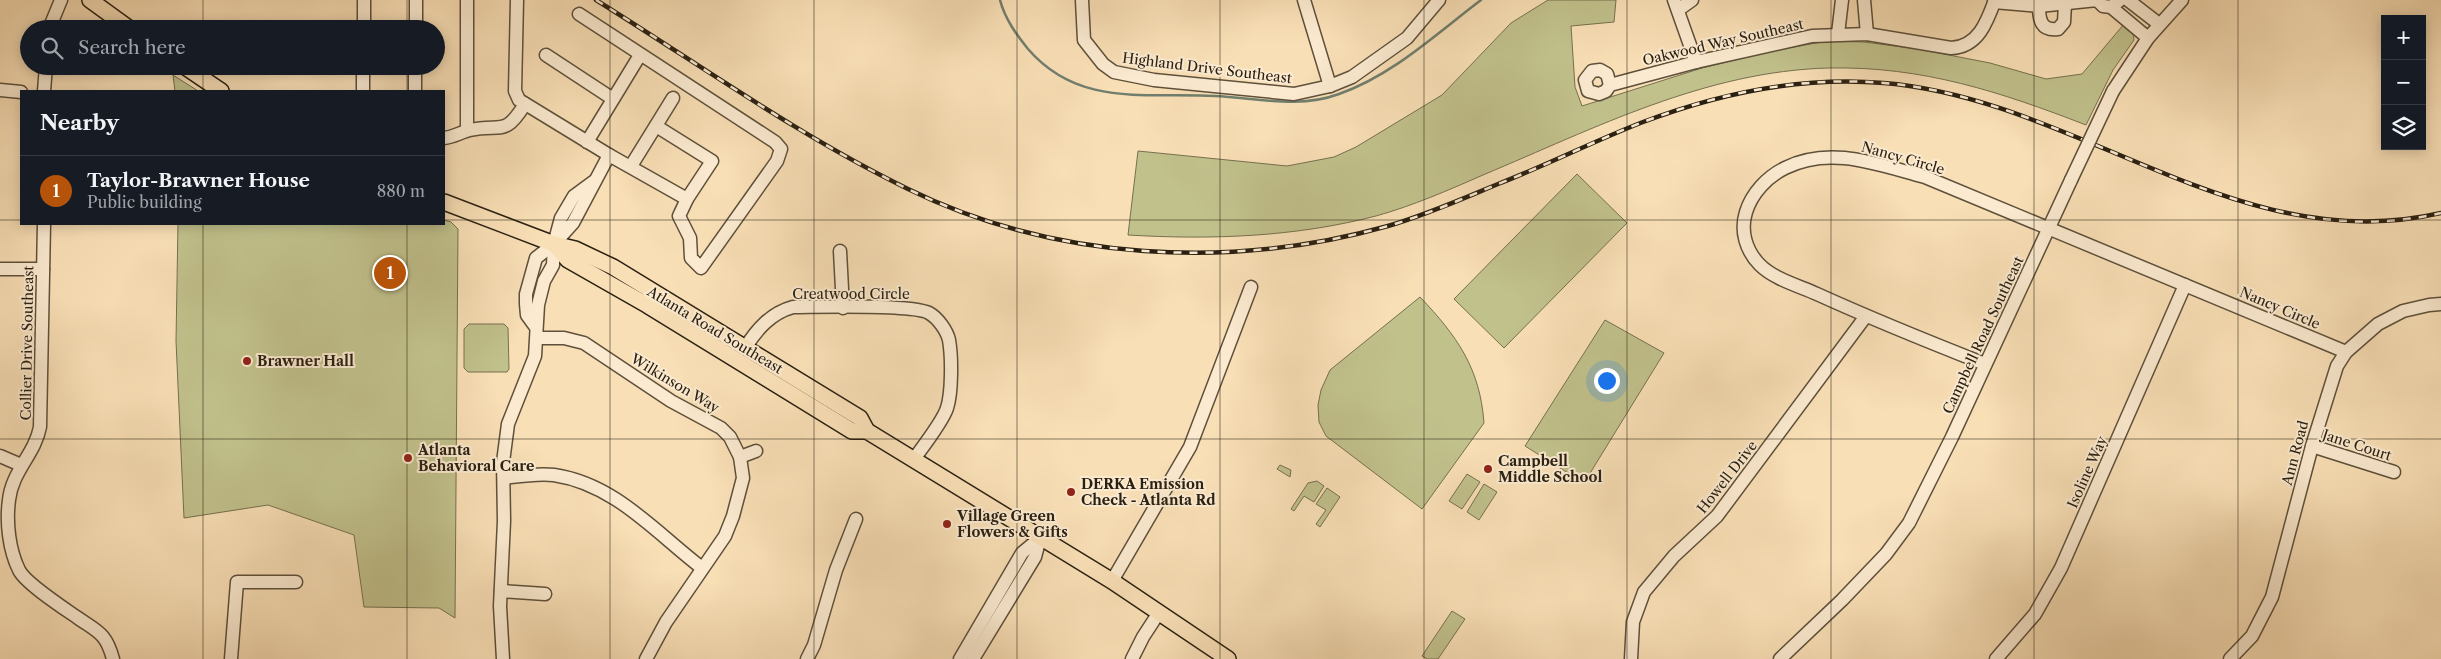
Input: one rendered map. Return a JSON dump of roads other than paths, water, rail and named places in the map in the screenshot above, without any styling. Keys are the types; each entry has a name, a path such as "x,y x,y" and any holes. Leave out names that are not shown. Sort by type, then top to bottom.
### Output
{"main road":[{"path":"90,0 118,20"},
{"path":"197,75 220,90"},
{"name":"Atlanta Road Southeast","path":"445,202 554,244 575,249 613,268 860,418 867,431"},
{"name":"Atlanta Road Southeast","path":"554,244 568,260 647,305 852,431 867,431 914,459 1112,582 1228,659"}],"street":[{"path":"53,20 61,0"},
{"path":"364,0 364,20"},
{"path":"416,0 416,20"},
{"path":"467,0 467,130"},
{"path":"517,0 515,91 519,100 609,155 687,199"},
{"name":"Highland Drive Southeast","path":"1082,0 1084,40 1103,64 1114,72 1146,79 1294,94 1330,86 1352,77 1407,38 1439,0"},
{"path":"1304,0 1330,86"},
{"path":"1692,0 1676,5 1696,62"},
{"path":"1838,34 1842,0"},
{"path":"1864,0 1867,34"},
{"path":"1995,1 2039,6 2097,0 2103,6 2115,4 2148,38"},
{"path":"2128,0 2159,24"},
{"name":"Campbell Road Southeast","path":"1780,659 1842,600 1900,535 1919,506 2113,91 2148,38 2182,0"},
{"name":"Oakwood Way Southeast","path":"1610,85 1776,43 1838,34 1867,34 1951,48 1963,48 1974,41 1986,22 1995,1"},
{"path":"2039,6 2041,24 2053,30 2058,29 2064,22 2065,4"},
{"path":"579,14 776,142 781,149 777,161 701,268 691,258 690,238 679,216 687,199 712,161 656,126"},
{"path":"587,142 640,55"},
{"path":"546,56 613,99"},
{"path":"44,90 45,75"},
{"path":"363,75 363,90"},
{"path":"415,75 415,90"},
{"path":"0,90 20,92"},
{"path":"631,166 673,98"},
{"path":"445,138 459,135 467,130 504,127 515,120 525,104"},
{"path":"503,659 501,591 503,462 508,424 535,356 536,332 527,315 526,294 536,258 554,244 573,223 593,182 609,155"},
{"name":"Nancy Circle","path":"1986,364 1866,316 1768,272 1752,255 1744,238 1744,218 1757,191 1775,173 1792,165 1823,156 1857,159 1925,177 2346,352"},
{"path":"554,244 561,218 574,196 593,182"},
{"name":"Collier Drive Southeast","path":"44,225 40,428 34,446 21,465 11,487 8,514 10,540 19,572 39,589 104,635 113,659"},
{"path":"840,251 843,308"},
{"path":"0,269 44,269"},
{"name":"Isoline Way","path":"1996,659 2035,614 2052,586 2185,285"},
{"path":"1112,582 1190,447 1251,287"},
{"name":"Ann Road","path":"2230,659 2252,636 2272,597 2312,446 2337,366 2346,352 2371,329 2386,319 2403,311 2429,304 2441,304"},
{"name":"Creatwood Circle","path":"745,348 768,319 781,310 793,307 918,310 930,313 943,327 949,339 949,396 947,410 914,459"},
{"name":"Howell Drive","path":"1631,659 1633,622 1644,592 1674,556 1713,521 1866,316"},
{"name":"Wilkinson Way","path":"536,332 584,343 670,401 721,428 730,437 740,457 744,478 725,536 666,622 646,659"},
{"name":"Jane Court","path":"2312,446 2394,472"},
{"path":"740,457 756,450"},
{"path":"0,456 21,465"},
{"path":"504,478 552,475 587,483 608,492 702,568"},
{"path":"807,659 814,644 836,570 856,519"},
{"path":"960,659 1022,553 1040,538"},
{"path":"973,659 1035,557 1040,538"},
{"path":"231,659 237,582 296,582"},
{"path":"501,591 545,594"},
{"path":"1132,659 1158,614"}],"waterway":[{"path":"1000,0 1011,26 1028,49 1048,68 1069,81 1091,89 1139,95 1215,96 1293,102 1309,101 1339,94 1378,76 1413,53 1481,0"}],"railway":[{"path":"596,0 789,123 908,189 964,213 1023,231 1083,244 1144,251 1206,253 1267,249 1328,240 1388,226 1430,212 1625,129 1701,103 1761,89 1822,82 1853,81 1884,83 1955,95 2024,117 2227,197 2296,215 2367,222 2441,213"}],"place":[{"name":"Taylor-Brawner House","path":"390,273"},
{"name":"Brawner Hall","path":"247,361"},
{"name":"Atlanta Behavioral Care","path":"408,458"},
{"name":"Campbell Middle School","path":"1488,469"},
{"name":"DERKA Emission Check - Atlanta Rd","path":"1071,492"},
{"name":"Village Green Flowers & Gifts","path":"947,524"}]}
